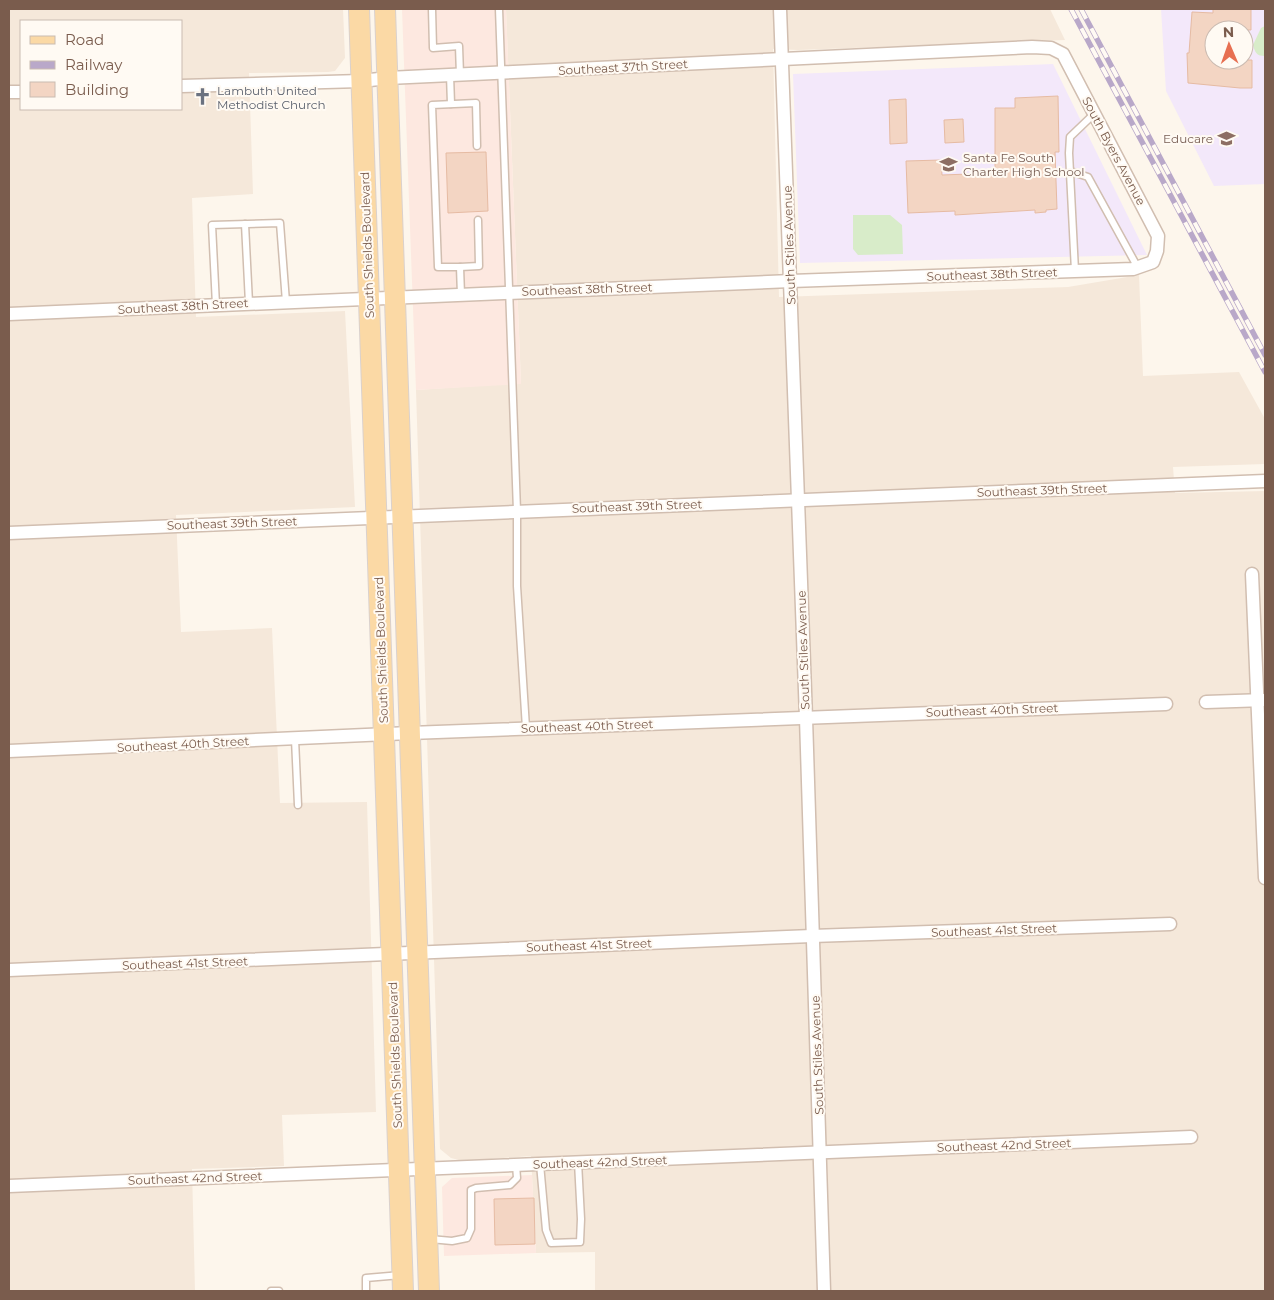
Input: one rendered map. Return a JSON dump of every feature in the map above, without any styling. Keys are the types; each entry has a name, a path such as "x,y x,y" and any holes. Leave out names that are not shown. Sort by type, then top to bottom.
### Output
{"main road":[{"name":"South Shields Boulevard","path":"359,9 402,1283"},
{"name":"South Shields Boulevard","path":"385,9 428,1291"}],"street":[{"name":"South Stiles Avenue","path":"780,9 806,718 824,1291"},
{"name":"Southeast 37th Street","path":"182,86 361,80 1032,47 1051,48 1063,54"},
{"name":"South Byers Avenue","path":"1063,54 1158,236 1157,250 1153,262 1138,268"},
{"name":"Southeast 38th Street","path":"9,314 510,292 1138,268"},
{"name":"Southeast 39th Street","path":"9,533 1265,481"},
{"path":"1252,574 1261,700 1265,878"},
{"path":"1206,702 1261,700"},
{"name":"Southeast 40th Street","path":"9,751 526,728 1166,704"},
{"name":"Southeast 41st Street","path":"9,970 812,936 1170,924"},
{"name":"Southeast 42nd Street","path":"9,1186 1190,1137"}],"lane":[{"path":"432,9 433,48 459,46 452,104"},
{"path":"499,9 517,511 517,586 526,728"},
{"path":"477,146 476,103 432,105 438,268 480,266 478,220"},
{"path":"1075,271 1068,153 1070,137 1096,115"},
{"path":"1070,171 1088,177 1138,268"},
{"path":"216,305 212,225 280,223 286,302"},
{"path":"245,224 249,303"},
{"path":"460,267 461,294"},
{"path":"295,739 298,805"},
{"path":"540,1164 546,1230 551,1243 580,1242 581,1219 578,1162"},
{"path":"427,1239 452,1241 467,1238 471,1229 471,1190 510,1185 517,1178 516,1165"},
{"path":"366,1291 366,1278 402,1283"},
{"path":"272,1291 278,1291"}],"shaded area":[{"path":"9,9 343,9 345,58 335,71 249,73 253,194 192,198 196,317 345,311 355,507 176,515 181,632 272,628 280,803 367,802 376,1112 282,1115 284,1166 192,1169 195,1291 9,1291"},
{"path":"402,9 506,9 521,384 416,390"},
{"path":"506,9 1050,9 1065,40 798,50 773,49 779,297 1068,287 1139,275 1143,376 1239,372 1265,419 1265,464 1173,467 1175,493 1265,491 1265,1291 595,1291 595,1252 536,1253 531,1156 463,1161 451,1158 440,1149 416,390 521,383"},
{"name":"Educare","path":"1161,9 1265,9 1265,184 1214,186 1166,91"},
{"name":"Santa Fe South Charter High School","path":"1053,64 1147,255 800,263 793,74"},
{"path":"532,1175 536,1253 444,1256 442,1187 452,1178"}],"green space":[{"path":"1265,26 1265,56 1257,54 1254,48 1254,43 1261,28"},
{"path":"853,215 890,215 902,225 903,254 858,255 853,249"}],"building":[{"path":"1213,9 1251,9 1251,20 1204,20 1204,70 1252,70 1252,88 1188,83 1187,53 1189,53 1192,12 1213,13"},
{"path":"1058,96 1059,152 1055,152 1057,209 1035,213 1035,210 955,215 955,211 908,213 906,161 941,160 942,175 995,173 995,108 1015,108 1015,98"},
{"path":"906,99 907,143 890,144 889,100"},
{"path":"963,119 964,142 945,143 944,120"},
{"path":"486,152 488,211 448,213 446,153"},
{"path":"534,1198 535,1244 495,1245 494,1199"}],"railway":[{"path":"1071,9 1265,372"},
{"path":"1081,9 1265,355"}],"place":[{"name":"Lambuth United Methodist Church","path":"203,97"},
{"name":"Educare","path":"1227,138"},
{"name":"Santa Fe South Charter High School","path":"949,164"}]}
